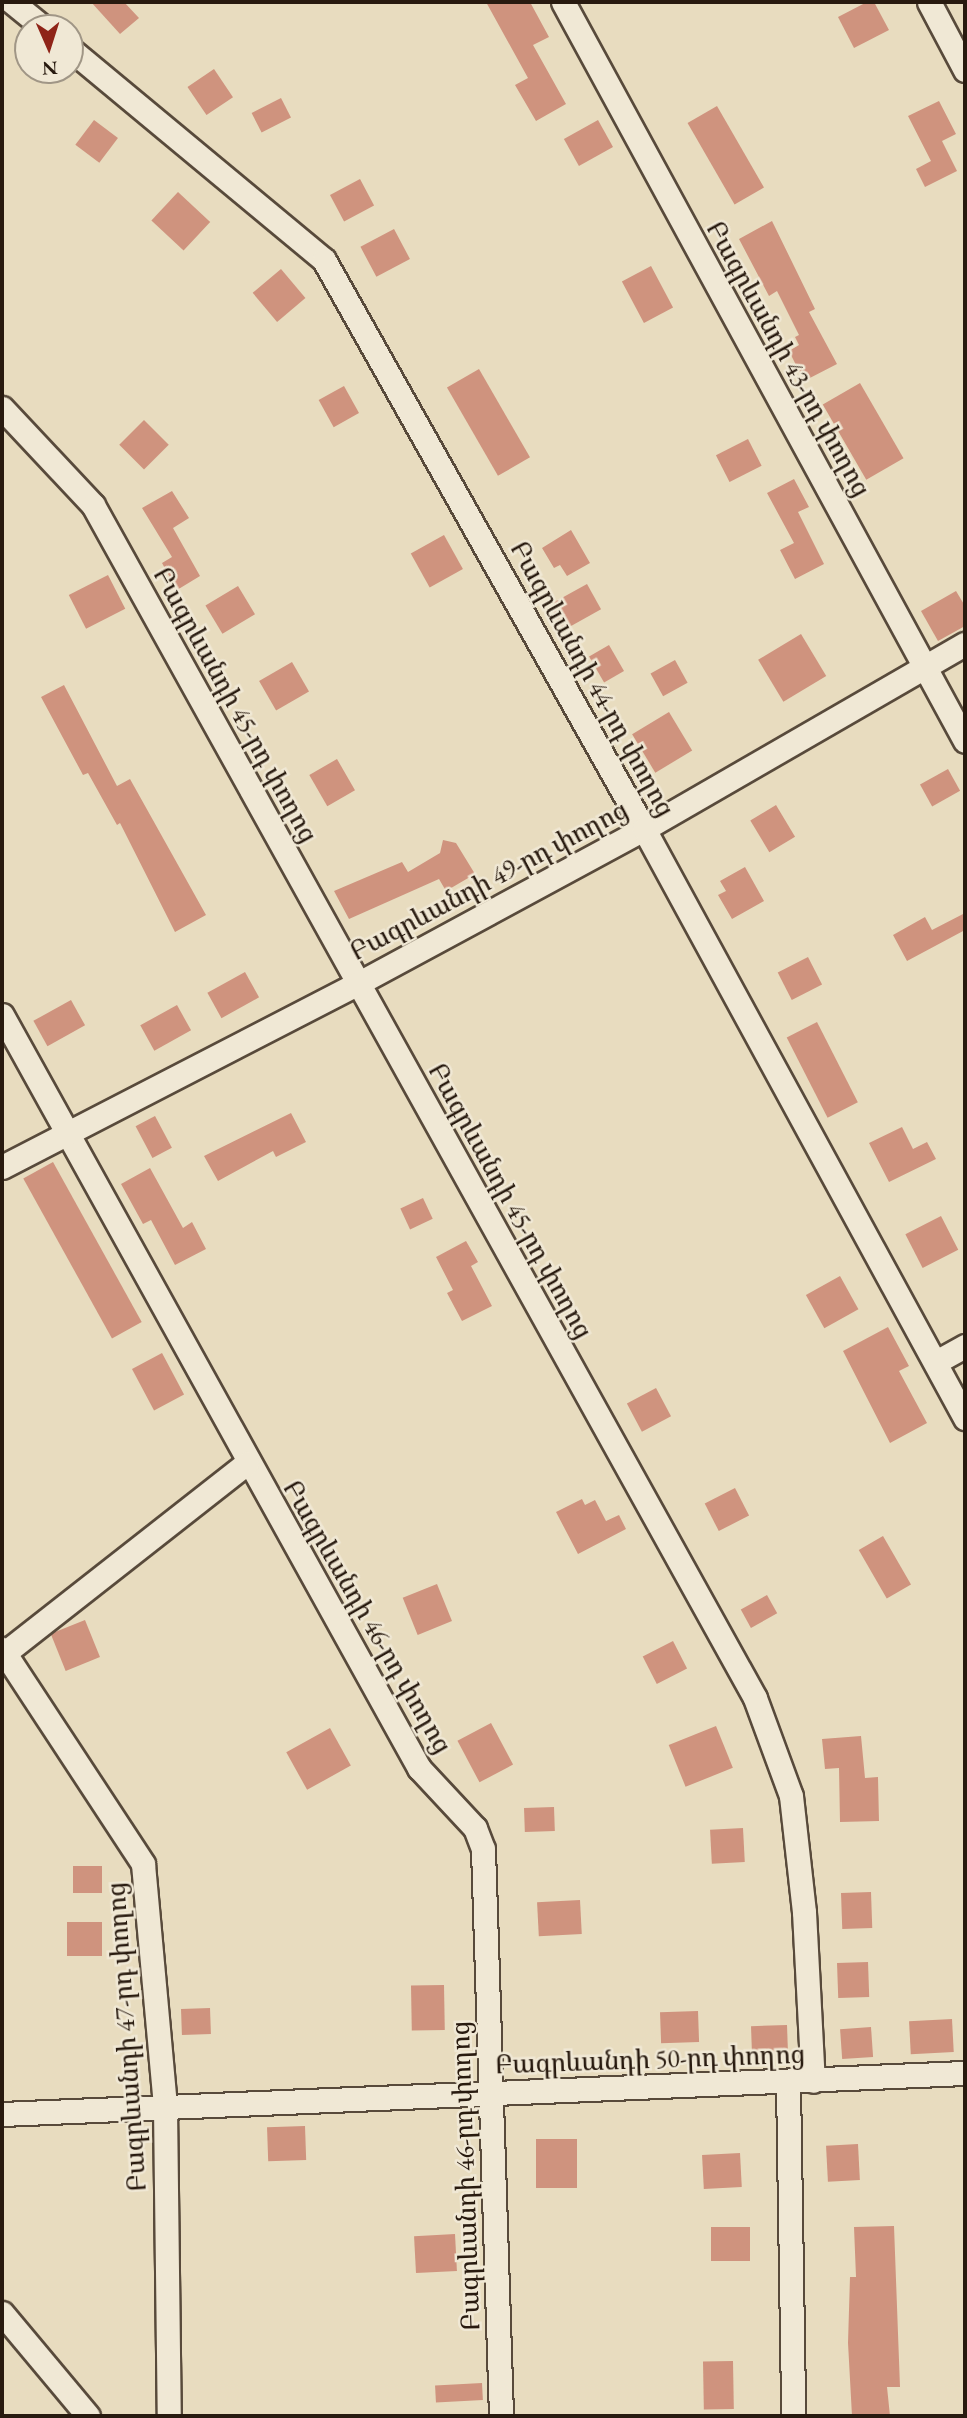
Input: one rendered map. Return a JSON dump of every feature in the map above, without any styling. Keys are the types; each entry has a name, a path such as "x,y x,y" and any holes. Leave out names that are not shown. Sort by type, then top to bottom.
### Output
{"street":[{"path":"12,2 27,14"},
{"name":"Բագրևանդի 43-րդ փողոց","path":"563,2 965,741"},
{"path":"929,2 965,70"},
{"name":"Բագրևանդի 44-րդ փողոց","path":"84,61 324,260 644,829 965,1418"},
{"name":"Բագրևանդի 45-րդ փողոց","path":"2,408 93,505 755,1698 791,1796 804,1912 813,2081"},
{"name":"Բագրևանդի 49-րդ փողոց","path":"2,1167 357,985 644,829 965,644"},
{"name":"Բագրևանդի 46-րդ փողոց","path":"2,1015 69,1132 247,1463 419,1768 475,1828 483,1849 501,2416"},
{"path":"936,1362 965,1346"},
{"path":"2,1652 247,1463"},
{"name":"Բագրևանդի 47-րդ փողոց","path":"2,1652 143,1864 165,2107 169,2416"},
{"name":"Բագրևանդի 50-րդ փողոց","path":"2,2114 965,2073"},
{"path":"788,2082 793,2416"},
{"path":"2,2313 88,2416"}],"building":[{"path":"91,2 124,2 139,18 120,34"},
{"path":"486,2 530,2 549,37 533,45 566,104 536,121 515,85 528,78"},
{"path":"867,2 874,2 889,30 854,48 838,17"},
{"path":"214,69 233,97 206,115 187,87"},
{"path":"281,98 291,118 262,133 252,113"},
{"path":"939,101 956,134 942,141 957,171 925,187 916,169 931,161 908,116"},
{"path":"717,106 764,187 735,204 688,123"},
{"path":"94,120 118,138 99,163 75,145"},
{"path":"598,120 613,147 579,166 564,139"},
{"path":"360,179 374,205 344,221 330,195"},
{"path":"178,192 210,222 184,251 151,221"},
{"path":"772,221 815,309 809,312 837,364 804,381 789,351 799,345 795,337 799,335 777,291 769,296 739,239"},
{"path":"394,229 410,259 376,277 360,247"},
{"path":"651,266 673,307 644,323 622,281"},
{"path":"281,269 305,298 277,322 253,293"},
{"path":"479,369 530,457 498,476 447,388"},
{"path":"860,383 904,458 866,480 823,405"},
{"path":"344,386 359,413 334,427 319,400"},
{"path":"144,420 169,445 144,469 119,445"},
{"path":"748,439 762,466 730,482 716,455"},
{"path":"794,479 809,507 798,512 824,564 795,579 780,550 794,543 767,493"},
{"path":"172,491 189,518 173,528 200,576 177,590 162,563 172,557 142,508"},
{"path":"571,530 590,563 567,576 560,565 554,568 542,548"},
{"path":"444,535 463,569 430,588 411,553"},
{"path":"108,575 125,609 86,629 69,595"},
{"path":"587,584 601,609 563,630 549,605"},
{"path":"238,586 255,614 222,634 205,606"},
{"path":"956,591 965,606 965,626 938,641 921,611"},
{"path":"801,634 826,676 783,702 758,660"},
{"path":"609,645 624,671 604,682 589,656"},
{"path":"675,660 688,683 663,696 651,674"},
{"path":"292,662 309,691 276,710 259,681"},
{"path":"64,685 117,786 130,779 206,915 175,932 120,823 117,825 88,773 83,775 41,697"},
{"path":"669,712 692,751 655,773 632,734"},
{"path":"337,759 355,790 327,806 309,775"},
{"path":"948,769 960,791 932,806 920,785"},
{"path":"776,805 795,837 769,852 750,820"},
{"path":"443,840 456,843 475,874 446,891 439,879 349,919 334,891 402,862 408,872 440,853"},
{"path":"745,867 764,901 732,919 718,895 726,891 720,881"},
{"path":"965,913 965,930 907,961 893,935 925,917 932,930"},
{"path":"808,957 822,985 792,1000 778,972"},
{"path":"245,972 259,997 221,1018 207,993"},
{"path":"71,1000 85,1025 47,1046 33,1021"},
{"path":"177,1005 191,1030 154,1051 140,1025"},
{"path":"817,1022 858,1102 828,1118 787,1037"},
{"path":"291,1113 306,1142 276,1157 273,1151 218,1181 204,1156"},
{"path":"155,1116 172,1148 152,1158 136,1126"},
{"path":"902,1127 913,1149 927,1142 936,1159 889,1182 869,1143"},
{"path":"53,1162 142,1322 112,1339 23,1178"},
{"path":"150,1168 183,1228 192,1222 206,1249 175,1265 151,1220 143,1224 121,1184"},
{"path":"423,1198 433,1219 410,1229 400,1209"},
{"path":"941,1216 958,1250 923,1268 905,1234"},
{"path":"466,1241 478,1262 471,1266 492,1306 462,1321 447,1293 453,1290 436,1257"},
{"path":"840,1276 858,1309 824,1328 806,1295"},
{"path":"888,1327 909,1366 899,1371 927,1423 890,1443 843,1351"},
{"path":"162,1353 184,1394 154,1410 132,1369"},
{"path":"656,1388 671,1416 642,1432 627,1403"},
{"path":"735,1488 749,1516 719,1531 705,1503"},
{"path":"582,1499 585,1505 595,1500 606,1521 619,1515 626,1529 578,1554 556,1512"},
{"path":"883,1536 911,1584 887,1598 859,1550"},
{"path":"437,1584 452,1621 418,1635 403,1598"},
{"path":"767,1595 777,1613 751,1628 741,1610"},
{"path":"85,1620 100,1657 66,1671 51,1634"},
{"path":"673,1641 687,1669 657,1684 643,1656"},
{"path":"491,1723 513,1764 480,1782 457,1741"},
{"path":"716,1726 733,1768 686,1787 669,1745"},
{"path":"330,1728 351,1766 307,1790 286,1752"},
{"path":"861,1736 865,1778 878,1777 879,1821 840,1822 839,1768 825,1769 822,1739"},
{"path":"554,1807 555,1831 525,1832 524,1808"},
{"path":"743,1828 745,1862 712,1864 710,1830"},
{"path":"73,1866 102,1866 102,1893 73,1893"},
{"path":"871,1892 872,1928 842,1929 841,1893"},
{"path":"580,1900 582,1934 539,1936 537,1902"},
{"path":"67,1922 102,1922 102,1956 67,1956"},
{"path":"868,1962 869,1997 838,1998 837,1963"},
{"path":"444,1985 445,2030 412,2031 411,1986"},
{"path":"210,2008 211,2034 182,2035 181,2009"},
{"path":"698,2011 699,2042 661,2043 660,2012"},
{"path":"952,2019 954,2052 911,2054 909,2021"},
{"path":"787,2025 788,2053 752,2054 751,2026"},
{"path":"871,2027 873,2057 842,2059 840,2029"},
{"path":"305,2126 306,2160 268,2161 267,2127"},
{"path":"536,2139 577,2139 577,2188 536,2188"},
{"path":"858,2144 860,2180 828,2182 826,2146"},
{"path":"740,2153 742,2187 704,2189 702,2155"},
{"path":"894,2226 900,2387 887,2387 890,2416 852,2416 848,2343 850,2277 856,2277 854,2227"},
{"path":"711,2227 750,2227 750,2261 711,2261"},
{"path":"455,2234 457,2271 416,2273 414,2236"},
{"path":"733,2361 734,2409 704,2410 703,2362"},
{"path":"482,2383 483,2400 436,2402 435,2385"}]}
